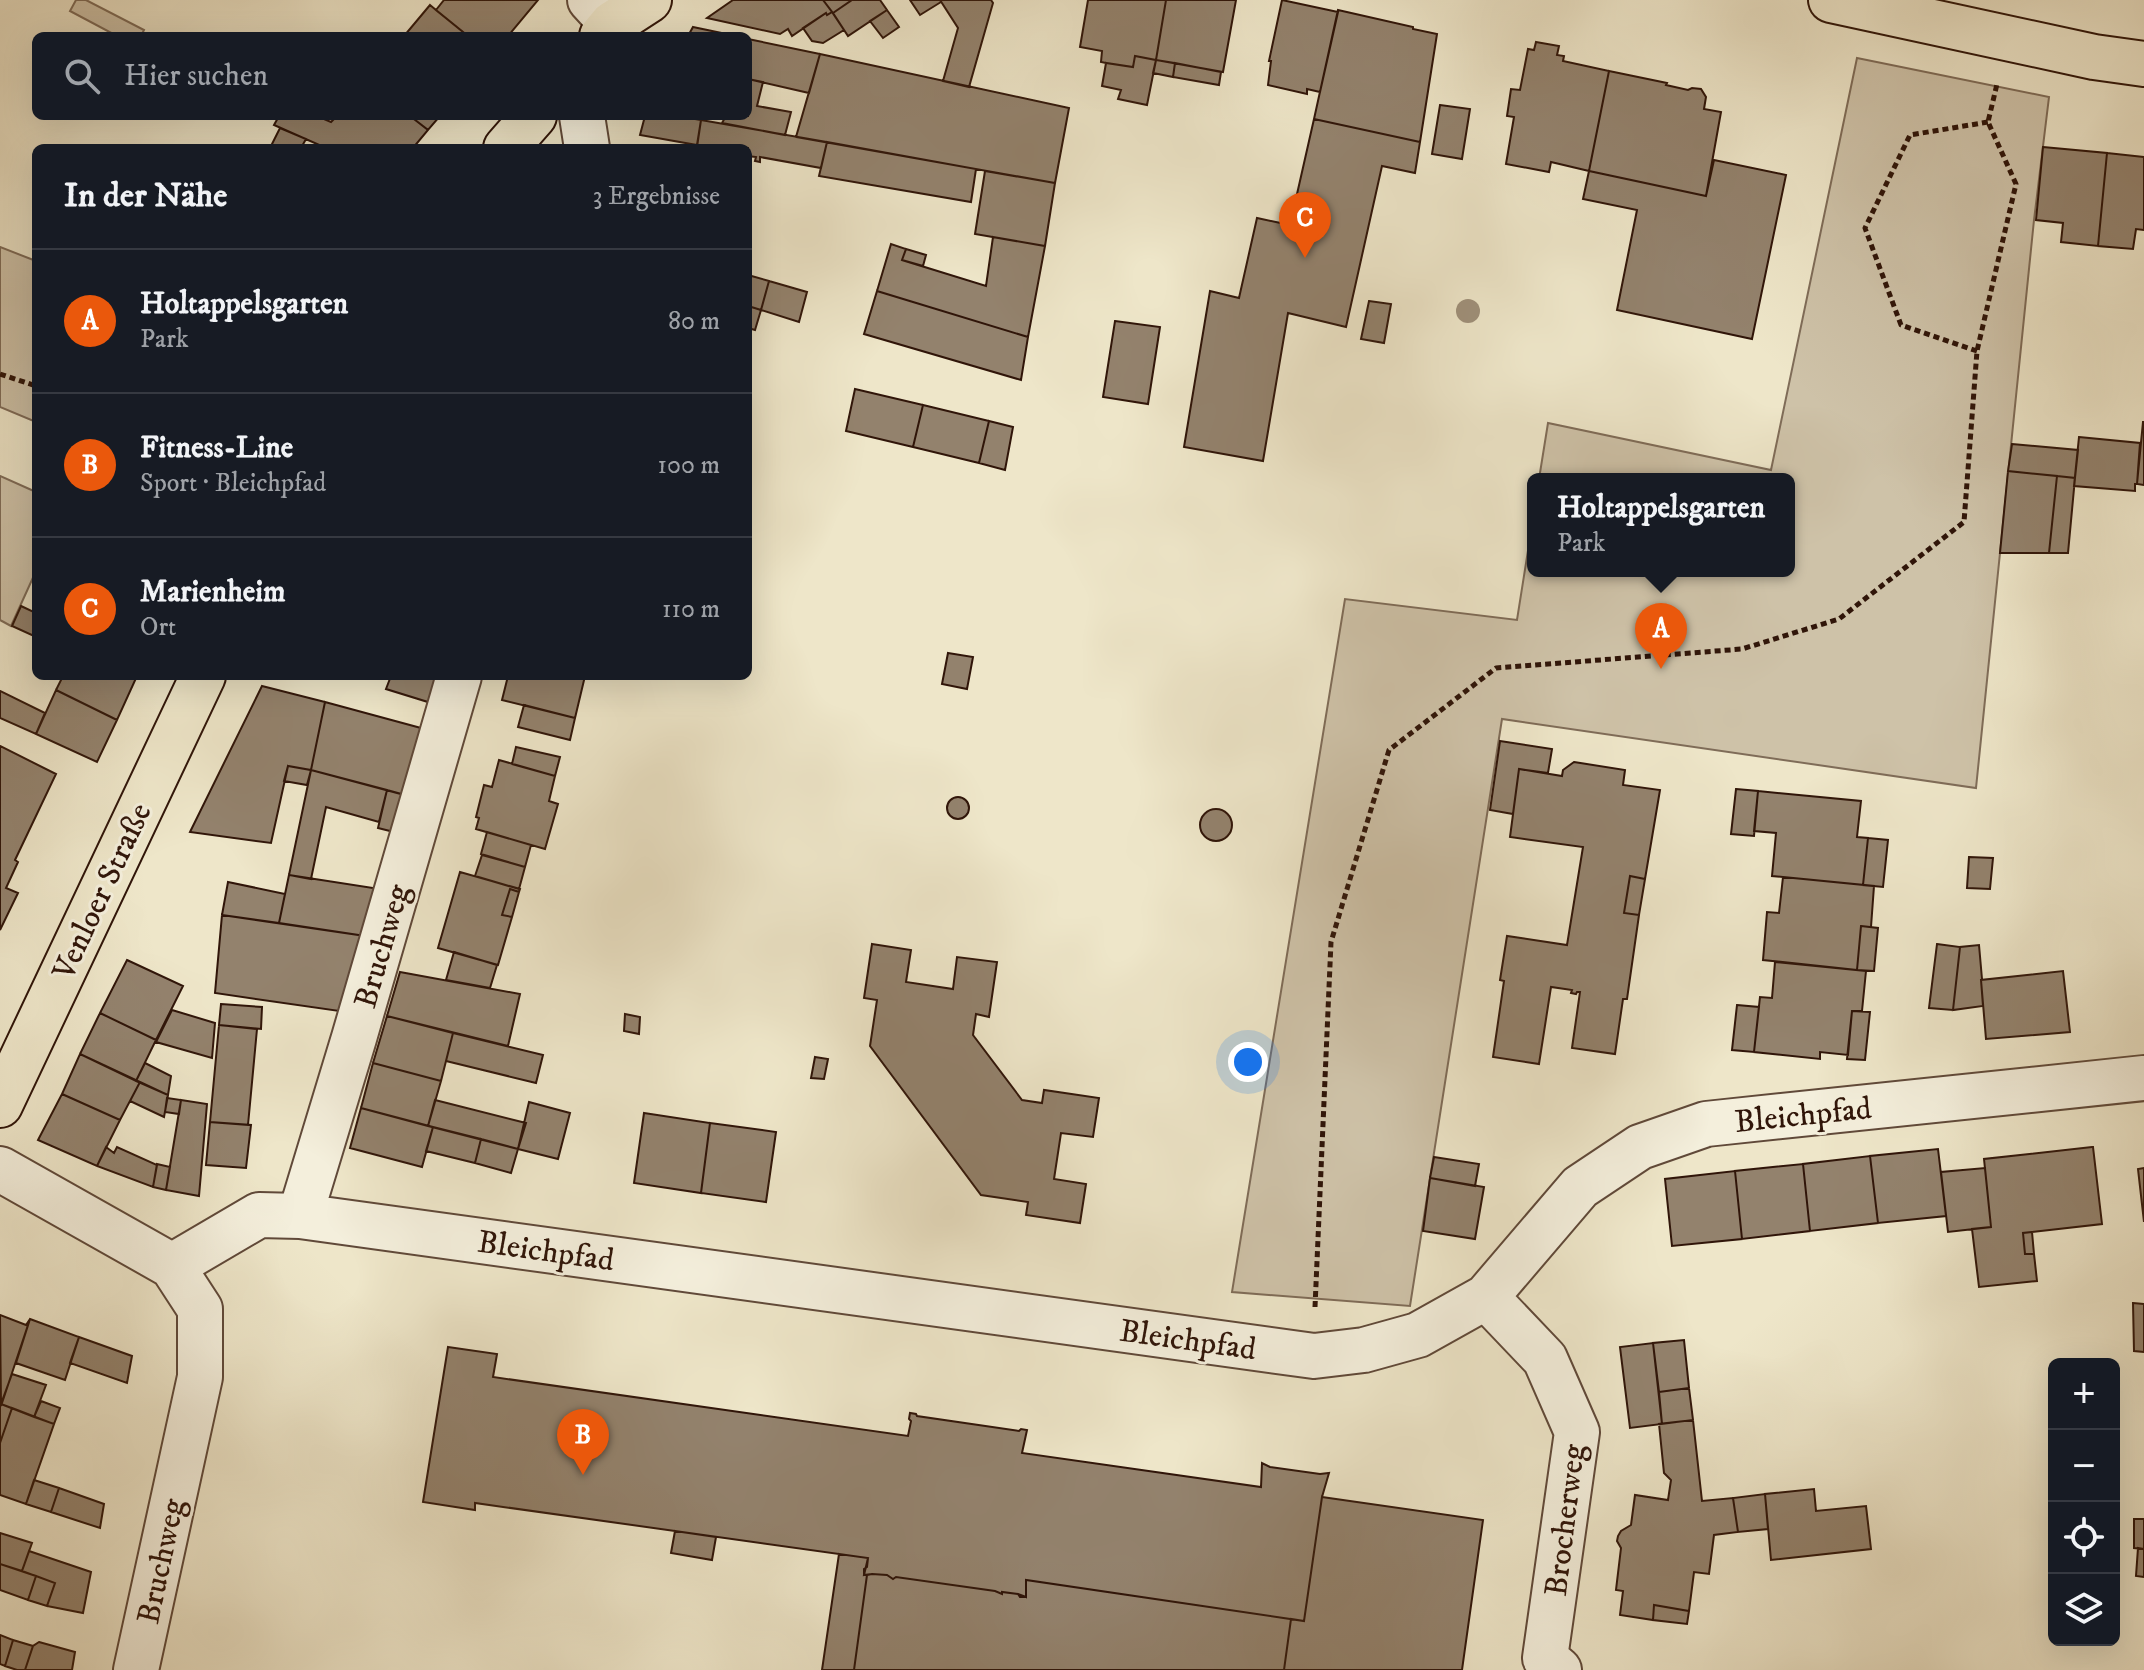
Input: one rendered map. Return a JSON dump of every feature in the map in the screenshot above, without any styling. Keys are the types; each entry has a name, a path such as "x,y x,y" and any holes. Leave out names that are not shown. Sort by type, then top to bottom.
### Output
{"main road":[{"path":"602,20 649,0"},
{"path":"1831,0 2094,57 2144,64"},
{"path":"510,144 530,120"},
{"name":"Venloer Straße","path":"0,1105 201,680"}],"street":[{"path":"583,120 586,144"},
{"name":"Bruchweg","path":"300,1216 458,680"},
{"name":"Bleichpfad","path":"172,1266 259,1215 300,1216 1314,1356 1364,1350 1418,1335 1486,1297 1580,1187 1640,1147 1706,1124 2144,1078"},
{"path":"0,1169 172,1266"},
{"name":"Bruchweg","path":"136,1670 200,1377 200,1309 172,1266"},
{"name":"Brocherweg","path":"1486,1297 1545,1359 1577,1432 1545,1658 1559,1670"}],"path":[{"path":"1314,1356 1331,942 1389,750 1496,668 1742,649 1839,619 1964,522 1977,351 2016,184 1988,122 2008,38"},
{"path":"1977,351 1901,325 1865,228 1910,135 1988,122"},
{"path":"0,374 32,385"}],"shaded area":[{"path":"76,0 86,0 144,30 109,32 70,11"},
{"path":"1857,58 2049,97 1976,788 1502,719 1410,1306 1232,1292 1345,599 1517,620 1527,557 1527,577 1795,577 1795,473 1540,473 1548,423 1771,470"},
{"path":"0,247 32,259 32,420 0,407"},
{"path":"0,476 32,490 32,580 11,626 0,620"}],"building":[{"path":"444,0 538,0 511,32 463,32 436,10"},
{"path":"733,0 823,0 832,12 792,36 788,29 780,34 707,18"},
{"path":"823,0 852,0 833,13"},
{"path":"852,0 880,0 887,10 848,36 833,13"},
{"path":"910,0 940,0 941,2 920,15"},
{"path":"940,0 991,0 993,3 969,87 943,81 958,28"},
{"path":"1088,0 1166,0 1156,60 1135,56 1133,67 1106,63 1101,62 1102,51 1080,47"},
{"path":"1166,0 1236,0 1223,72 1156,60"},
{"path":"1282,0 1338,12 1320,92 1307,89 1307,94 1268,85 1269,61"},
{"path":"430,5 463,32 407,32"},
{"path":"887,10 899,27 883,38 870,21"},
{"path":"1338,10 1437,34 1420,142 1314,119"},
{"path":"832,12 844,30 823,43 812,41 803,28"},
{"path":"693,27 717,32 690,32"},
{"path":"752,40 820,54 809,93 752,80"},
{"path":"1536,42 1559,46 1557,55 1564,56 1563,61 1609,71 1589,171 1551,162 1549,172 1506,164 1514,117 1507,116 1511,89 1520,90 1528,49 1534,50"},
{"path":"820,54 1069,108 1055,183 796,137"},
{"path":"1135,56 1156,60 1147,105 1118,99 1121,90 1102,86 1106,63 1133,67"},
{"path":"1156,60 1175,63 1173,77 1153,73"},
{"path":"1175,63 1221,72 1219,85 1173,77"},
{"path":"1609,71 1688,90 1701,89 1706,97 1704,109 1721,112 1706,196 1589,171"},
{"path":"752,80 763,82 757,106 791,112 785,135 722,123 724,120 752,120"},
{"path":"1440,105 1470,109 1462,159 1432,154"},
{"path":"1314,119 1420,142 1415,173 1382,166 1346,327 1288,313 1263,461 1184,447 1210,291 1239,298 1257,218 1290,225"},
{"path":"277,120 415,120 428,130 416,144 317,144 274,125"},
{"path":"415,120 437,120 428,130"},
{"path":"644,120 701,120 697,144 640,135"},
{"path":"701,120 827,142 821,168 760,157 760,162 755,161 752,144 697,144"},
{"path":"280,128 306,139 303,144 272,144"},
{"path":"827,142 976,169 971,202 819,176"},
{"path":"2043,147 2107,153 2098,246 2061,242 2063,223 2036,220"},
{"path":"2107,153 2144,157 2144,230 2136,229 2133,249 2098,246"},
{"path":"1714,160 1786,175 1752,339 1617,310 1637,210 1583,199 1589,171 1706,196"},
{"path":"985,171 1055,183 1045,246 975,234"},
{"path":"993,237 1045,246 1028,337 877,291 891,244 906,249 902,260 986,286"},
{"path":"906,249 926,255 923,266 902,260"},
{"path":"752,276 769,281 761,310 752,307"},
{"path":"769,281 807,292 799,322 761,310"},
{"path":"877,291 1028,337 1021,380 864,334"},
{"path":"1369,301 1391,304 1384,343 1361,339"},
{"path":"752,307 761,310 755,330 752,329"},
{"path":"1115,321 1160,327 1148,404 1103,397"},
{"path":"855,389 923,405 913,447 846,431"},
{"path":"923,405 989,421 979,463 913,447"},
{"path":"989,421 1013,427 1005,470 979,463"},
{"path":"2144,422 2144,485 2137,484"},
{"path":"2079,437 2140,443 2135,491 2074,486"},
{"path":"2012,444 2078,450 2075,478 2008,471"},
{"path":"2008,471 2057,476 2049,553 2000,553"},
{"path":"2057,476 2075,478 2068,553 2049,553"},
{"path":"21,606 32,611 32,635 12,626"},
{"path":"948,653 973,657 967,689 942,684"},
{"path":"61,680 135,680 117,720 56,690"},
{"path":"389,680 447,680 428,702 386,689"},
{"path":"507,680 584,680 575,718 502,700"},
{"path":"262,686 325,702 311,770 288,766 271,843 190,832"},
{"path":"56,690 117,720 97,762 36,734"},
{"path":"0,691 45,713 36,734 0,718"},
{"path":"325,702 432,731 412,797 311,770"},
{"path":"524,705 575,718 570,740 518,727"},
{"path":"1500,741 1552,749 1548,773 1519,769 1513,814 1490,810"},
{"path":"0,746 56,774 15,860 18,862 6,888 18,893 0,930"},
{"path":"516,747 560,757 555,776 512,764"},
{"path":"499,760 555,776 549,801 558,804 545,849 476,829 484,785 492,787"},
{"path":"1574,762 1625,770 1623,785 1660,790 1645,879 1630,876 1624,913 1639,915 1627,999 1623,999 1615,1054 1572,1048 1580,992 1576,994 1571,993 1572,990 1551,987 1539,1064 1493,1057 1507,936 1567,945 1583,847 1510,837 1519,769 1562,776 1563,770"},
{"path":"288,766 311,770 307,785 284,781"},
{"path":"311,770 387,790 379,822 326,807 311,879 289,875"},
{"path":"1736,789 1758,791 1754,836 1731,834"},
{"path":"387,790 412,797 398,833 378,828"},
{"path":"1758,791 1861,801 1857,837 1868,838 1863,885 1772,876 1776,833 1754,831"},
{"path":"958,797 966,800 969,808 966,816 958,819 950,816 947,808 950,800"},
{"path":"1216,809 1227,814 1232,825 1227,836 1216,841 1205,836 1200,825 1205,814"},
{"path":"487,832 531,845 525,867 481,854"},
{"path":"1868,838 1888,840 1883,887 1863,885"},
{"path":"482,855 525,867 519,889 475,876"},
{"path":"1969,857 1993,858 1990,889 1967,888"},
{"path":"460,872 520,889 519,892 510,889 502,915 512,917 498,965 438,948"},
{"path":"289,875 386,890 372,937 279,923"},
{"path":"1630,876 1645,879 1639,915 1624,913"},
{"path":"1783,877 1874,886 1871,927 1861,926 1857,970 1763,960 1767,912 1779,913"},
{"path":"228,882 285,894 279,923 222,915"},
{"path":"510,889 519,892 512,917 502,915"},
{"path":"222,915 372,937 346,1012 215,993"},
{"path":"1861,926 1878,928 1874,971 1857,970"},
{"path":"872,944 911,950 906,982 953,989 957,957 997,962 989,1017 976,1014 973,1035 1022,1100 1042,1103 1044,1090 1099,1098 1093,1137 1061,1133 1054,1179 1086,1184 1080,1223 1026,1215 1028,1202 981,1195 870,1046 877,1000 864,998"},
{"path":"1937,944 1960,947 1953,1010 1929,1008"},
{"path":"1979,945 1983,1006 1953,1010 1960,947"},
{"path":"454,952 497,965 490,988 446,980"},
{"path":"127,960 183,986 156,1040 100,1013"},
{"path":"1775,962 1866,971 1862,1011 1852,1011 1848,1055 1820,1052 1820,1059 1754,1052 1760,997 1772,998"},
{"path":"2063,971 2070,1032 1986,1039 1981,980"},
{"path":"400,972 520,994 508,1046 387,1016"},
{"path":"221,1004 262,1007 261,1029 219,1025"},
{"path":"1737,1005 1759,1007 1754,1052 1732,1050"},
{"path":"172,1010 215,1023 212,1058 156,1042"},
{"path":"1852,1011 1870,1012 1865,1060 1847,1059"},
{"path":"100,1013 156,1040 136,1081 80,1054"},
{"path":"625,1014 640,1017 639,1034 624,1031"},
{"path":"387,1016 453,1033 441,1081 373,1063"},
{"path":"219,1025 257,1029 248,1125 210,1122"},
{"path":"453,1033 543,1055 536,1083 446,1061"},
{"path":"80,1054 140,1082 120,1120 62,1094"},
{"path":"815,1057 828,1059 824,1079 811,1078"},
{"path":"145,1063 171,1076 168,1095 136,1081"},
{"path":"373,1063 441,1081 428,1126 361,1108"},
{"path":"140,1082 168,1095 164,1117 130,1101"},
{"path":"62,1094 120,1120 97,1166 38,1140"},
{"path":"167,1098 181,1100 179,1114 165,1112"},
{"path":"181,1100 207,1104 199,1196 166,1190"},
{"path":"435,1100 526,1123 518,1149 428,1126"},
{"path":"529,1102 570,1113 558,1159 518,1149"},
{"path":"361,1108 433,1127 422,1167 350,1148"},
{"path":"644,1113 710,1123 701,1193 634,1183"},
{"path":"210,1122 251,1125 246,1168 206,1165"},
{"path":"710,1123 776,1132 766,1202 701,1193"},
{"path":"433,1127 481,1139 475,1163 426,1151"},
{"path":"481,1139 518,1149 511,1173 475,1163"},
{"path":"106,1147 114,1153 117,1147 157,1165 153,1187 97,1166"},
{"path":"2093,1147 2102,1224 2023,1233 2025,1254 2034,1254 2037,1281 1979,1287 1972,1229 1991,1227 1984,1159"},
{"path":"1938,1149 1946,1216 1878,1223 1870,1156"},
{"path":"1870,1156 1878,1223 1810,1231 1803,1164"},
{"path":"1434,1157 1479,1164 1475,1186 1430,1178"},
{"path":"157,1164 170,1167 166,1190 153,1187"},
{"path":"1803,1164 1810,1231 1742,1239 1735,1171"},
{"path":"1985,1168 1991,1227 1948,1232 1941,1172"},
{"path":"2144,1168 2144,1222 2138,1169"},
{"path":"1735,1171 1742,1239 1672,1246 1665,1179"},
{"path":"1430,1178 1484,1187 1475,1239 1423,1231"},
{"path":"2032,1232 2034,1254 2025,1254 2023,1233"},
{"path":"2133,1303 2144,1304 2144,1352 2134,1351"},
{"path":"0,1315 26,1325 30,1319 1,1406"},
{"path":"30,1319 79,1337 65,1380 16,1363"},
{"path":"79,1337 132,1356 127,1383 70,1363"},
{"path":"1684,1340 1689,1388 1659,1392 1653,1343"},
{"path":"1653,1343 1662,1424 1630,1428 1620,1347"},
{"path":"448,1347 497,1354 493,1377 908,1436 910,1413 1027,1430 1022,1453 1261,1487 1262,1463 1270,1467 1329,1473 1322,1497 1304,1621 1026,1580 1026,1597 1020,1597 1018,1594 893,1579 887,1575 864,1575 868,1558 475,1503 475,1510 423,1502"},
{"path":"12,1374 46,1385 34,1417 1,1404"},
{"path":"1689,1388 1693,1420 1662,1424 1659,1392"},
{"path":"41,1401 60,1408 54,1424 34,1417"},
{"path":"0,1405 12,1408 0,1443"},
{"path":"12,1408 54,1424 26,1504 0,1495 0,1443"},
{"path":"1693,1420 1702,1501 1733,1498 1738,1532 1714,1535 1709,1574 1694,1572 1689,1611 1654,1605 1653,1620 1620,1615 1623,1591 1616,1590 1621,1548 1617,1541 1621,1531 1631,1525 1635,1495 1668,1500 1671,1480 1664,1473 1659,1424"},
{"path":"34,1480 59,1488 51,1512 26,1504"},
{"path":"59,1488 104,1504 100,1528 51,1512"},
{"path":"1814,1489 1816,1511 1866,1506 1871,1549 1771,1560 1765,1494"},
{"path":"1765,1494 1768,1529 1738,1532 1733,1498"},
{"path":"1322,1497 1483,1520 1462,1670 1284,1670 1291,1619 1304,1621"},
{"path":"2134,1519 2144,1519 2144,1549 2134,1548"},
{"path":"675,1531 716,1537 712,1560 671,1553"},
{"path":"0,1533 32,1543 22,1571 0,1564"},
{"path":"2138,1548 2144,1549 2144,1577 2136,1576"},
{"path":"29,1551 91,1572 83,1613 47,1606 55,1583 22,1571"},
{"path":"839,1554 868,1558 864,1569 864,1575 867,1575 854,1670 822,1670"},
{"path":"0,1564 36,1576 28,1600 0,1590"},
{"path":"867,1575 1026,1597 1026,1580 1291,1619 1284,1670 854,1670"},
{"path":"36,1576 55,1583 47,1606 28,1600"},
{"path":"1654,1605 1689,1611 1687,1624 1653,1620"},
{"path":"0,1635 13,1640 5,1666 0,1664"},
{"path":"13,1640 33,1646 25,1670 5,1666"},
{"path":"39,1642 75,1652 72,1670 25,1670 33,1646"}],"place":[{"name":"Marienheim","path":"1305,258"},
{"name":"Holtappelsgarten","path":"1661,669"},
{"name":"Fitness-Line","path":"583,1475"}]}
